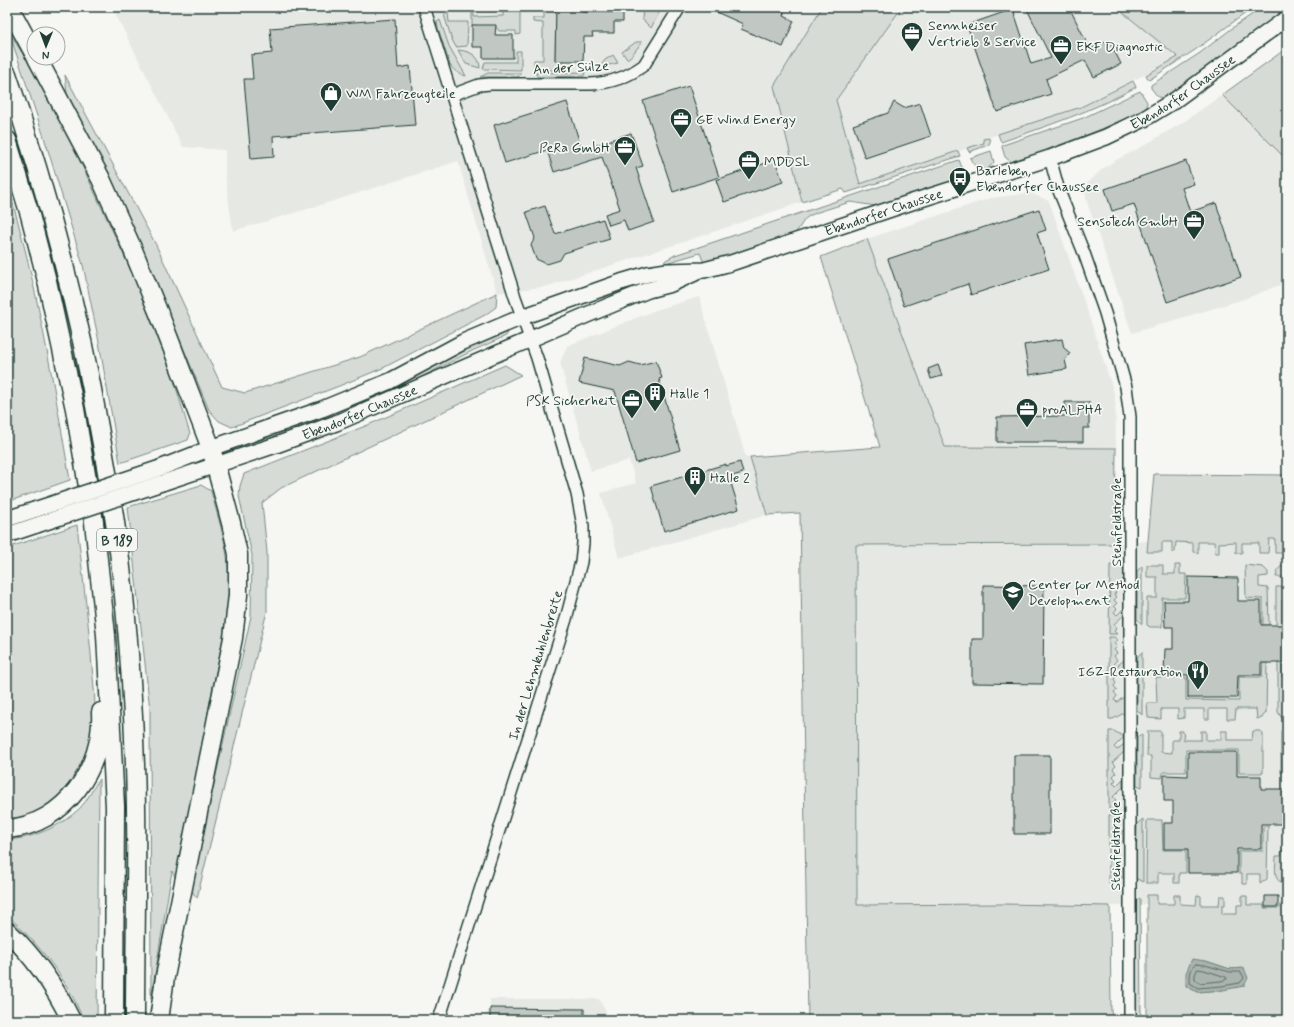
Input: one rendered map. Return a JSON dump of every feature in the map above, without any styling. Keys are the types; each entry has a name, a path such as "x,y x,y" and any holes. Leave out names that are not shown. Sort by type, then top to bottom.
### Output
{"highway":[{"path":"9,7 26,38"},
{"path":"40,66 101,179 133,250 162,321 213,456 238,554 237,616 165,977 159,1020"},
{"name":"B 189","path":"7,74 37,166 68,277 95,402 115,520 124,595 133,711 136,808 135,1020"},
{"name":"B 189","path":"7,140 30,214 47,281 75,409 94,522 106,635 115,806 114,1020"},
{"path":"7,828 34,822 58,808 77,790 91,767 100,736 101,720 98,663 106,635"},
{"path":"7,931 44,974 71,1020"}],"main road":[{"name":"Ebendorfer Chaussee","path":"213,456 336,423 530,338 648,290 671,284 704,270 731,263 912,202 1050,158 1106,137 1159,110 1184,94 1287,18"},
{"name":"Ebendorfer Chaussee","path":"7,535 37,525 161,475 213,456 390,381 463,342 522,317 648,274 666,271 704,270"},
{"name":"Ebendorfer Chaussee","path":"7,519 34,510 161,475"}],"street":[{"path":"424,7 522,317"},
{"name":"An der Sülze","path":"452,95 490,84 591,84 620,79 644,65 680,7"},
{"name":"Steinfeldstraße","path":"1050,158 1059,191 1084,253 1104,313 1126,387 1130,417 1130,1020"},
{"name":"In der Lehmkuhlenbreite","path":"439,1020 566,619 581,562 583,526 577,494 530,338 522,317"}],"shaded area":[{"path":"112,7 822,7 774,86 802,202 548,286 497,293 458,161 233,231 225,174 225,150 183,147"},
{"path":"472,7 474,7 474,17 503,16 503,7 519,7 520,34 516,35 516,31 499,31 496,27 472,25"},
{"path":"544,7 556,7 555,60 562,61 563,70 534,70 534,60 543,60 543,23 533,22 533,18 544,18"},
{"path":"643,7 662,7 651,28 642,19"},
{"path":"822,7 902,7 836,100 860,184 958,151 960,156 846,193 843,189 802,202 774,86"},
{"path":"902,7 1116,7 1179,57 1081,107 984,139 984,143 860,184 836,100"},
{"path":"1116,7 1254,7 1195,50 1149,80 1146,75 1178,57"},
{"path":"1263,7 1287,7 1287,10 1228,55 1170,95 1163,98 1158,97 1151,88 1151,85 1200,53"},
{"path":"448,13 449,22 468,22 467,46 456,47 452,40 444,15"},
{"path":"440,20 449,46 466,76 457,72 450,65 438,28 437,22"},
{"path":"9,32 26,59 26,66 30,66 41,83 67,133 133,275 172,374 190,434 188,440 120,463 99,342 83,265 44,137"},
{"path":"636,42 642,42 627,59 622,52"},
{"path":"1287,48 1287,160 1222,95"},
{"path":"458,50 473,54 480,64 480,68 466,64"},
{"path":"516,51 521,51 521,70 483,69 485,62 516,62"},
{"path":"613,55 618,63 600,67 605,60"},
{"path":"585,72 584,76 538,77 535,73"},
{"path":"488,73 521,73 518,77 480,77"},
{"path":"65,75 156,245 222,387 245,393 360,357 497,293 496,307 485,315 383,368 232,427 219,421 209,410 136,233 67,94"},
{"path":"1133,81 1136,87 1120,96 1070,118 1001,142 998,134 1081,107"},
{"path":"1140,91 1147,102 1146,109 1130,117 1066,143 1011,162 1005,157 1002,147 1003,145 1083,118"},
{"name":"SensoTech GmbH","path":"1222,95 1287,160 1287,282 1244,299 1132,333 1086,199 1085,189 1087,184 1100,171 1116,160 1182,123"},
{"path":"989,138 990,143 988,145 969,152 967,148 984,143 983,139"},
{"path":"991,151 994,162 987,170 981,170 970,158"},
{"path":"959,160 963,170 957,180 876,206 850,202 818,212 805,219 795,234 740,253 704,263 700,253 662,264 675,255"},
{"path":"7,183 27,256 35,293 70,480 7,502"},
{"path":"1030,193 1049,201 1086,307 1115,396 1116,448 945,447 867,239 991,198"},
{"path":"867,239 945,447 1116,448 1115,544 856,545 857,905 1003,904 1110,906 1111,1012 1114,1020 808,1020 800,513 767,515 750,457 880,447 821,257"},
{"path":"699,297 746,458 750,457 767,515 619,558 601,493 636,483 629,460 591,471 560,363 567,346 656,310"},
{"path":"506,332 508,333 506,336 472,351 388,394 348,411 240,450 239,445"},
{"path":"505,365 521,375 281,488 262,503 267,552 267,611 197,898 191,890 251,616 252,555 239,496 240,486 244,474 368,425"},
{"path":"1154,474 1287,475 1287,553 1275,553 1275,539 1269,539 1268,553 1259,553 1259,543 1242,543 1242,553 1236,553 1236,542 1219,543 1219,553 1215,553 1214,542 1198,542 1198,553 1193,552 1193,543 1176,542 1175,552 1172,552 1172,542 1162,542 1162,552 1147,552"},
{"path":"201,485 211,491 223,537 228,565 228,600 224,634 177,881 172,871 151,998 150,710 128,507"},
{"path":"77,525 95,694 95,708 90,743 85,760 77,775 68,789 56,801 42,811 25,818 7,821 7,548"},
{"path":"1287,539 1287,905 1281,905 1280,908 1264,908 1264,905 1238,905 1237,914 1222,914 1220,905 857,905 856,545 1072,545 1115,544 1147,541"},
{"path":"1110,565 1118,565 1124,570 1124,578 1114,589 1116,592 1114,595 1117,597 1114,600 1117,603 1114,606 1117,609 1114,612 1117,615 1124,608 1124,615 1114,624 1117,628 1114,631 1117,634 1109,634"},
{"path":"1147,565 1163,565 1163,574 1175,574 1175,565 1180,565 1180,574 1186,574 1185,598 1162,598 1162,627 1150,627 1147,625 1147,598 1157,598 1157,577 1147,577"},
{"path":"1245,565 1263,567 1268,572 1268,576 1259,577 1259,587 1268,588 1269,625 1263,625 1263,599 1246,598"},
{"path":"1142,566 1142,624 1137,619 1137,571"},
{"path":"1287,566 1287,600 1282,600 1282,625 1276,625 1276,587 1286,587 1286,577 1276,577 1280,567"},
{"path":"1109,637 1114,637 1118,640 1114,643 1117,647 1114,650 1117,653 1114,656 1117,660 1114,663 1117,666 1124,660 1124,669 1114,679 1116,683 1114,686 1117,690 1114,692 1117,696 1114,700 1117,702 1124,697 1124,713 1113,719 1109,719"},
{"path":"1142,652 1142,715 1137,710 1137,660 1138,656"},
{"path":"1263,663 1267,663 1266,713 1262,717 1257,719 1256,709 1236,709 1235,719 1227,719 1227,709 1209,709 1209,719 1204,719 1204,709 1184,709 1184,718 1178,719 1178,709 1161,709 1161,719 1148,718 1147,703 1157,703 1156,677 1186,677 1186,700 1239,701 1239,677 1262,677"},
{"path":"1278,663 1282,663 1282,677 1287,677 1287,719 1281,717 1278,712"},
{"path":"1109,731 1114,731 1124,737 1114,747 1117,750 1124,744 1124,752 1113,762 1116,766 1113,769 1116,773 1113,776 1116,780 1113,783 1116,786 1123,779 1123,787 1113,797 1116,800 1113,803 1116,806 1113,809 1116,812 1109,812"},
{"path":"1148,731 1161,731 1161,752 1172,753 1172,740 1179,740 1179,731 1183,731 1184,740 1201,740 1201,731 1206,731 1206,740 1221,740 1221,731 1227,731 1227,740 1252,740 1253,731 1261,731 1263,733 1263,773 1239,773 1239,750 1186,750 1186,772 1163,772 1162,778 1151,777 1151,756 1147,756"},
{"path":"1281,731 1287,731 1287,773 1281,773"},
{"path":"1142,734 1142,787 1137,785 1137,737"},
{"path":"99,779 97,1020 83,1020 70,991 51,963 19,926 7,915 7,840 37,834 64,821 83,805"},
{"path":"1109,815 1114,815 1116,819 1113,822 1116,825 1113,828 1116,831 1113,834 1117,837 1123,830 1123,841 1114,849 1117,853 1113,856 1116,860 1114,863 1116,867 1114,870 1117,874 1123,867 1123,877 1116,884 1109,884"},
{"path":"1143,819 1143,882 1137,879 1136,876 1137,824"},
{"path":"1147,820 1162,820 1163,850 1186,850 1186,873 1179,873 1179,883 1174,883 1174,873 1158,873 1158,883 1146,883"},
{"path":"1263,826 1268,826 1267,879 1260,884 1260,874 1247,874 1247,884 1242,884 1242,874 1239,874 1239,851 1263,851"},
{"path":"1282,850 1287,850 1287,874 1285,874 1285,883 1278,880 1276,877 1275,868 1276,856 1281,856"},
{"path":"1147,895 1157,895 1157,904 1174,904 1174,895 1180,895 1180,904 1196,905 1197,895 1201,896 1201,905 1219,905 1220,896 1225,896 1225,905 1222,905 1222,914 1237,914 1237,905 1242,905 1242,896 1247,896 1247,905 1264,905 1264,908 1280,908 1280,905 1287,905 1287,1020 1147,1020","holes":["1206,961 1230,969 1244,968 1223,990 1197,992 1186,986"]},
{"path":"1140,898 1141,1020 1136,1020 1136,901"},
{"path":"490,999 599,999 610,1020 482,1020 490,1008"}],"water":[{"path":"1192,959 1206,961 1230,969 1244,968 1248,978 1244,986 1223,990 1197,992 1186,986 1186,973"}],"building":[{"path":"556,7 582,7 582,12 612,12 612,9 623,9 623,22 614,22 614,33 592,33 593,37 584,37 583,61 555,61"},
{"path":"705,7 772,7 785,13 784,16 794,21 783,47 741,29 743,24"},
{"path":"1026,7 1069,7 1090,49 1109,40 1121,64 1094,77 1085,60 1046,79 1051,94 997,112 967,25 1013,9 1031,64 1051,58"},
{"name":"WM Fahrzeugteile","path":"395,19 398,68 410,66 415,125 273,136 274,157 251,159 244,79 253,79 251,55 272,53 270,28"},
{"path":"472,25 496,25 495,35 513,35 513,58 483,58 483,47 472,47"},
{"name":"GE Wind Energy","path":"689,86 719,177 673,192 643,101"},
{"path":"567,102 582,150 631,133 643,166 636,168 654,222 628,231 624,220 609,225 605,214 620,209 602,157 554,172 547,150 505,163 494,125"},
{"path":"894,102 904,108 920,103 931,136 865,158 853,125 888,113"},
{"name":"MDDSL","path":"775,160 783,182 724,202 716,180"},
{"path":"1186,161 1194,184 1182,188 1190,212 1216,203 1241,277 1167,302 1134,204 1112,211 1105,189"},
{"path":"545,206 555,234 603,219 610,239 564,253 560,260 547,264 536,259 531,245 535,238 526,212"},
{"path":"1039,209 1046,230 1037,233 1049,269 971,295 968,284 904,306 888,259"},
{"path":"1062,339 1064,348 1070,353 1065,360 1067,369 1029,375 1024,345"},
{"path":"585,358 620,366 629,362 640,365 656,361 662,378 659,379 680,450 636,463 615,391 579,383"},
{"path":"938,365 942,376 931,379 928,369"},
{"path":"1065,402 1089,402 1089,428 1083,428 1083,442 997,442 997,417 1065,416"},
{"name":"Halle 2","path":"740,462 743,473 729,477 739,509 664,531 651,486 726,464 726,466"},
{"path":"1188,577 1238,578 1238,601 1261,601 1261,625 1287,625 1287,663 1261,663 1261,675 1238,675 1237,698 1188,698 1188,675 1164,674 1165,649 1173,649 1173,627 1165,627 1164,601 1188,601"},
{"name":"Center for Method Development","path":"983,585 1044,586 1043,684 972,683 972,639 983,639"},
{"path":"1188,752 1237,752 1237,776 1261,776 1261,789 1287,789 1287,824 1261,824 1261,849 1237,849 1237,873 1188,873 1188,849 1164,849 1164,823 1173,823 1173,801 1164,801 1164,775 1188,776"},
{"path":"1014,755 1050,755 1050,834 1014,834"},
{"path":"1265,896 1278,896 1278,907 1265,907"},
{"path":"490,1008 584,1009 584,1020 490,1020"}],"waterway":[{"path":"1271,7 1274,10"}],"place":[{"name":"Sennheiser Vertrieb & Service","path":"912,52"},
{"name":"EKF Diagnostic","path":"1061,66"},
{"name":"WM Fahrzeugteile","path":"331,112"},
{"name":"GE Wind Energy","path":"681,138"},
{"name":"PeRa GmbH","path":"625,166"},
{"name":"MDDSL","path":"749,180"},
{"name":"Barleben, Ebendorfer Chaussee","path":"960,198"},
{"name":"SensoTech GmbH","path":"1194,240"},
{"name":"Halle 1","path":"655,412"},
{"name":"PSK Sicherheit","path":"632,420"},
{"name":"proALPHA","path":"1027,428"},
{"name":"Halle 2","path":"695,496"},
{"name":"Center for Method Development","path":"1013,612"},
{"name":"IGZ-Restauration","path":"1198,690"}]}
